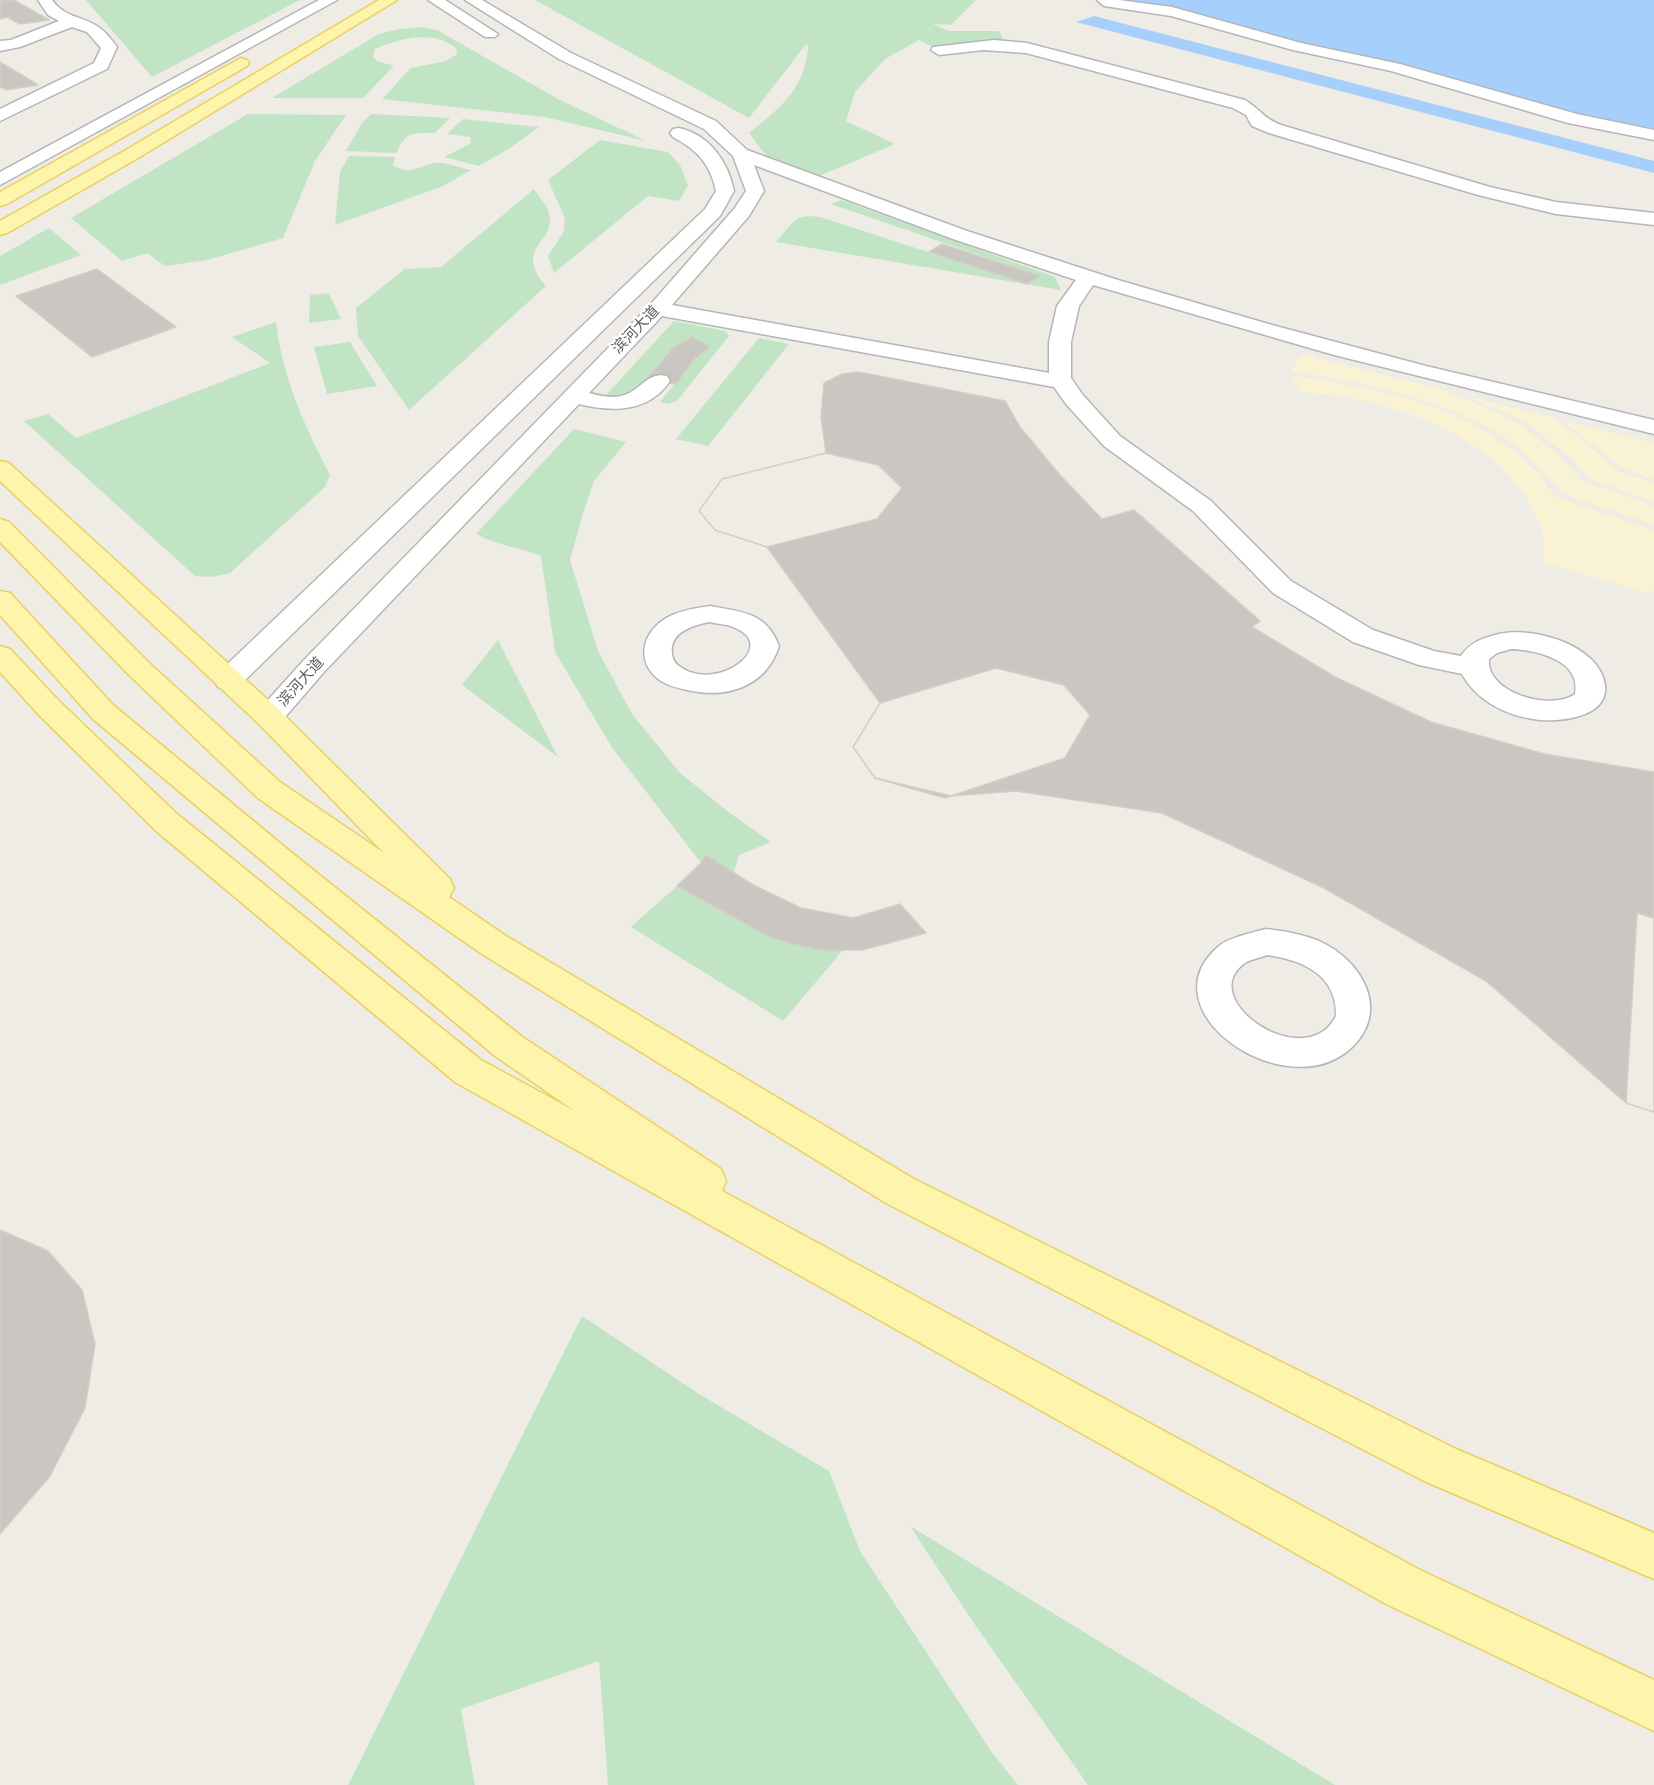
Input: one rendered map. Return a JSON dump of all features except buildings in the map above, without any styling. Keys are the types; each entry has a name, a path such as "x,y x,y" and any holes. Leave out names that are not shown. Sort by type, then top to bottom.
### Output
{"main road":[{"path":"0,229 132,154 390,0"},
{"path":"0,200 336,3"},
{"path":"0,468 269,717 494,945"},
{"path":"0,527 138,668 269,790 494,945 900,1191 1440,1466 1654,1556"},
{"path":"0,599 102,712 508,1046 875,1295"},
{"path":"0,655 48,706 166,822 468,1071 1403,1587 1654,1706"}],"street":[{"path":"0,116 101,66 109,47 92,29 71,22 53,12 45,0"},
{"path":"435,0 533,60 591,91"},
{"name":"滨河大道","path":"269,717 314,666 657,309 742,212 755,191 741,154 710,125 565,56 472,0"},
{"path":"1104,0 1109,3 1172,12 1299,47 1394,67 1574,119 1654,135"},
{"path":"0,179 336,3"},
{"path":"0,46 14,44 71,22"},
{"path":"939,50 971,44 1027,48 1239,104 1253,112 1258,122 1275,129 1485,191 1556,208 1654,219"},
{"name":"滨河大道","path":"228,680 713,212 725,191 722,171 710,154 690,139 660,124"},
{"path":"741,154 928,225 1088,277 1349,352 1654,427"},
{"path":"9,155 37,159"},
{"path":"1088,277 1068,306 1060,342 1060,379 1074,399 1112,441 1202,506 1282,587 1363,636 1428,659 1473,668"},
{"path":"657,309 1063,382"},
{"path":"572,395 599,403 624,404 645,396 659,381"}],"green space":[{"path":"86,0 300,0 152,77"},
{"path":"535,0 976,0 951,25 933,24 949,31 999,31 1006,45 939,50 919,40 885,59 855,92 846,121 895,144 817,177 767,157 749,133 784,102 798,83 806,61 807,43 749,118"},
{"path":"420,27 437,30 558,99 646,141 545,117 382,99 411,68 446,61 457,54 456,48 437,39 406,39 375,49 373,56 377,61 394,66 363,98 272,98 379,34"},
{"path":"248,114 346,115 315,161 283,238 207,260 165,266 147,253 122,261 71,218"},
{"path":"371,114 450,118 435,133 407,137 397,153 346,151 362,123"},
{"path":"463,119 539,127 510,148 479,166 444,157 471,143 470,137 447,134"},
{"path":"600,140 668,152 680,165 688,185 679,201 648,196 554,273 548,256 564,231 565,219 548,180"},
{"path":"349,156 395,157 393,166 405,170 438,163 471,170 443,186 335,225 340,172"},
{"path":"534,189 546,206 550,218 549,227 537,248 533,263 537,274 546,286 409,410 358,336 356,308 405,269 441,267"},
{"path":"841,200 1055,277 1061,290 776,242 799,218 820,217 1027,284 1040,276 831,204"},
{"path":"49,228 81,255 0,285 0,256"},
{"path":"329,293 341,319 309,323 310,295"},
{"path":"674,321 726,331 729,336 677,401 667,404 660,402 694,359 709,348 692,337 680,344 632,390 606,395"},
{"path":"276,322 283,362 296,401 330,475 325,487 230,573 212,577 195,576 24,421 48,414 76,438 270,363 232,337"},
{"path":"759,338 789,344 708,446 676,439"},
{"path":"350,342 377,386 327,394 314,347"},
{"path":"574,429 626,442 594,481 570,560 598,651 632,714 680,773 731,814 771,842 739,855 734,872 706,855 701,863 611,746 555,652 541,556 476,534"},
{"path":"498,640 558,757 462,685"},
{"path":"677,886 772,938 843,950 783,1021 631,927"},
{"path":"582,1316 699,1394 829,1471 860,1551 993,1754 1018,1785 608,1785 599,1661 461,1709 475,1785 348,1785"},
{"path":"910,1526 1335,1785 1088,1785 973,1622"}],"sand":[{"path":"1302,354 1447,391 1516,422 1556,453 1580,480 1654,506 1654,525 1566,494 1505,438 1472,419 1396,392 1291,371"},
{"path":"1292,376 1400,396 1473,423 1512,449 1541,476 1554,496 1654,531 1654,590 1646,593 1543,562 1542,530 1527,498 1504,470 1476,447 1443,428 1407,413 1370,402 1334,395 1300,392"},
{"path":"1469,397 1554,418 1601,455 1617,471 1654,483 1654,502 1590,479 1571,458 1526,422"},
{"path":"1564,421 1654,443 1654,479 1622,468"}],"water":[{"path":"1119,0 1654,0 1654,135 1339,54"},
{"path":"1094,16 1654,161 1654,173 1076,22"}]}
